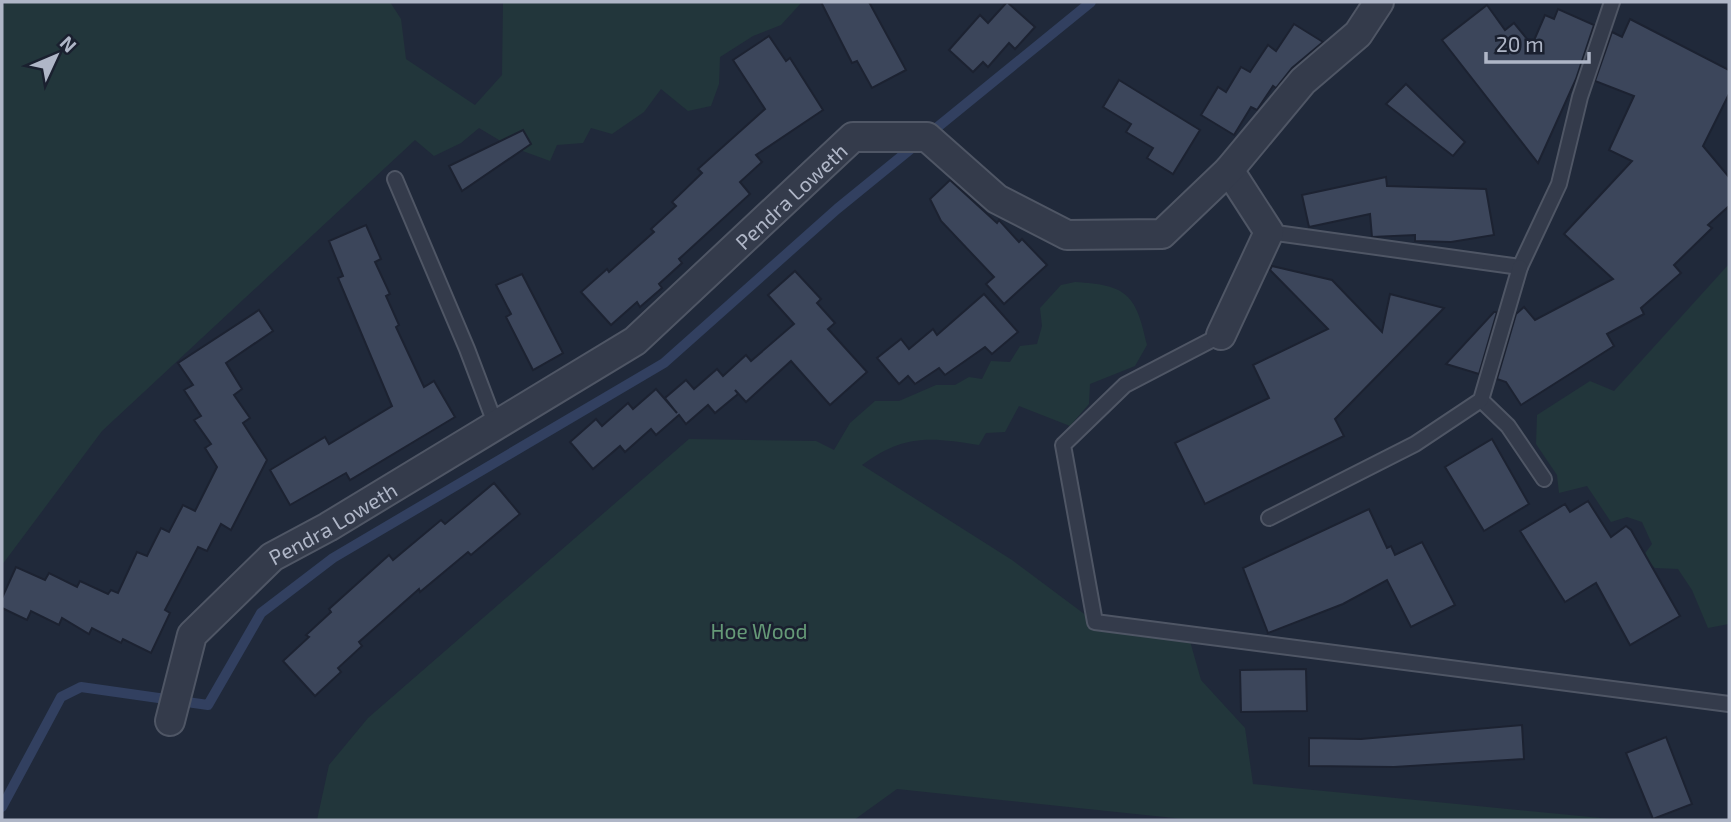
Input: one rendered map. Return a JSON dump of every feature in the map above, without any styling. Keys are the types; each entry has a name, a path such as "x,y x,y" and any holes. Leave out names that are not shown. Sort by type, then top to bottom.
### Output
{"street":[{"name":"Pendra Loweth","path":"170,721 192,635 272,557 339,520 495,423 635,341 853,136 927,137 997,200 1067,235 1162,234 1229,170 1303,81 1357,34 1379,2"},
{"path":"1221,335 1269,232 1229,170"}],"lane":[{"path":"1269,518 1415,444 1481,400 1520,267 1559,184 1580,97 1612,2"},
{"path":"395,179 467,349 495,423"},
{"path":"1269,232 1520,267"},
{"path":"1221,335 1125,385 1063,445 1096,622 1729,704"},
{"path":"1481,400 1508,426 1544,479"}],"green space":[{"path":"6,2 390,2 401,19 406,59 475,105 502,75 503,2 802,2 781,25 753,36 720,57 719,84 711,106 688,111 661,89 644,112 612,134 591,128 583,143 557,145 550,161 509,146 479,128 461,143 434,156 415,140 102,431 2,565 2,7"},
{"path":"1729,264 1729,624 1708,628 1692,590 1678,569 1655,568 1643,556 1652,544 1642,522 1627,517 1611,522 1587,486 1559,493 1557,475 1536,444 1537,415 1590,381 1614,391"},
{"name":"Hoe Wood","path":"1075,282 1107,286 1126,296 1138,314 1147,345 1135,366 1090,384 1089,404 1070,426 1019,406 1005,432 986,433 979,445 946,440 918,440 891,448 862,465 1012,560 1095,622 1188,634 1201,680 1245,728 1253,784 1621,820 1193,820 897,789 854,820 317,820 329,765 368,718 689,439 816,441 834,450 850,423 875,401 899,401 936,385 955,385 969,377 982,379 991,361 1010,362 1020,346 1037,344 1042,326 1040,308 1061,285"}],"building":[{"path":"821,2 869,2 906,70 872,88 857,61 852,63"},
{"path":"1007,2 1035,27 1015,49 1009,43 988,67 983,62 973,72 949,50 980,15 988,23"},
{"path":"1487,5 1505,30 1514,23 1532,45 1545,15 1554,19 1558,9 1594,25 1576,79 1538,163 1442,40"},
{"path":"1630,19 1729,70 1729,94 1703,146 1729,177 1729,206 1708,225 1712,228 1674,265 1681,273 1641,308 1644,314 1607,334 1614,346 1521,405 1506,382 1497,379 1516,314 1524,307 1535,320 1613,279 1564,234 1632,161 1609,150 1634,96 1595,81 1612,32 1622,37"},
{"path":"1294,24 1323,42 1292,68 1276,88 1273,86 1257,110 1251,107 1234,135 1201,115 1218,87 1226,92 1241,67 1250,72 1268,45 1276,51"},
{"path":"769,36 786,61 790,58 823,110 756,155 762,162 740,182 750,194 679,259 682,263 659,284 662,288 640,307 637,302 611,325 581,292 607,269 609,272 654,232 651,229 676,206 672,202 702,173 698,169 765,109 733,60"},
{"path":"1119,80 1200,130 1173,174 1147,158 1153,148 1126,132 1131,124 1103,107"},
{"path":"1406,84 1465,142 1453,156 1386,104"},
{"path":"523,130 531,144 462,191 449,166"},
{"path":"1386,177 1387,186 1486,189 1494,235 1451,242 1415,241 1415,235 1372,237 1370,214 1309,227 1302,195"},
{"path":"950,180 997,223 999,220 1019,242 1022,239 1047,265 1004,304 986,284 994,277 941,221 930,199"},
{"path":"366,225 381,259 375,262 390,294 386,296 399,325 396,327 424,387 434,381 455,417 350,480 346,473 290,505 270,470 325,437 329,444 392,406 338,278 343,276 329,241"},
{"path":"1272,266 1332,280 1382,332 1390,294 1444,308 1335,419 1344,436 1205,504 1175,443 1269,398 1253,365 1328,329 1270,270"},
{"path":"795,271 821,299 817,303 835,323 828,329 867,372 830,405 791,361 746,402 735,390 738,394 715,413 708,405 686,424 679,415 656,435 651,429 625,452 620,446 593,469 570,442 596,419 602,426 628,403 633,409 656,389 677,413 665,398 686,380 694,389 717,369 723,376 746,355 751,361 794,324 768,295"},
{"path":"522,274 563,353 533,370 506,317 511,314 496,285"},
{"path":"984,294 1018,332 992,354 985,347 945,375 939,368 915,384 908,376 899,384 877,358 901,339 909,349 933,329 937,335"},
{"path":"259,310 273,331 226,363 242,389 234,395 250,418 243,423 267,460 231,530 221,524 207,551 198,547 165,610 170,613 151,653 123,639 121,643 92,628 89,634 62,618 59,625 31,611 27,620 2,608 2,598 16,567 45,580 49,573 77,587 80,581 108,594 111,590 118,593 137,552 147,556 161,528 169,532 183,505 195,511 217,467 205,448 211,444 194,420 201,416 184,390 193,385 178,363"},
{"path":"1494,312 1497,312 1479,374 1446,364"},
{"path":"1492,439 1529,504 1484,531 1445,467"},
{"path":"494,483 520,514 471,555 468,552 420,592 419,589 359,642 362,646 338,668 341,672 315,696 283,661 309,637 306,635 331,612 329,609 389,555 393,560 441,520 445,524"},
{"path":"1588,501 1611,537 1626,526 1631,530 1680,616 1630,645 1596,583 1565,602 1520,531 1565,504 1570,512"},
{"path":"1369,509 1387,548 1391,546 1395,555 1422,542 1455,605 1411,627 1387,580 1343,604 1268,633 1243,568"},
{"path":"1306,669 1307,711 1241,712 1240,670"},
{"path":"1522,725 1524,759 1394,767 1309,766 1309,738 1361,739"},
{"path":"1666,737 1692,804 1653,819 1626,753"}],"waterway":[{"path":"2,807 61,697 81,687 208,705 261,613 333,558 664,363 837,209 1091,2"}]}
